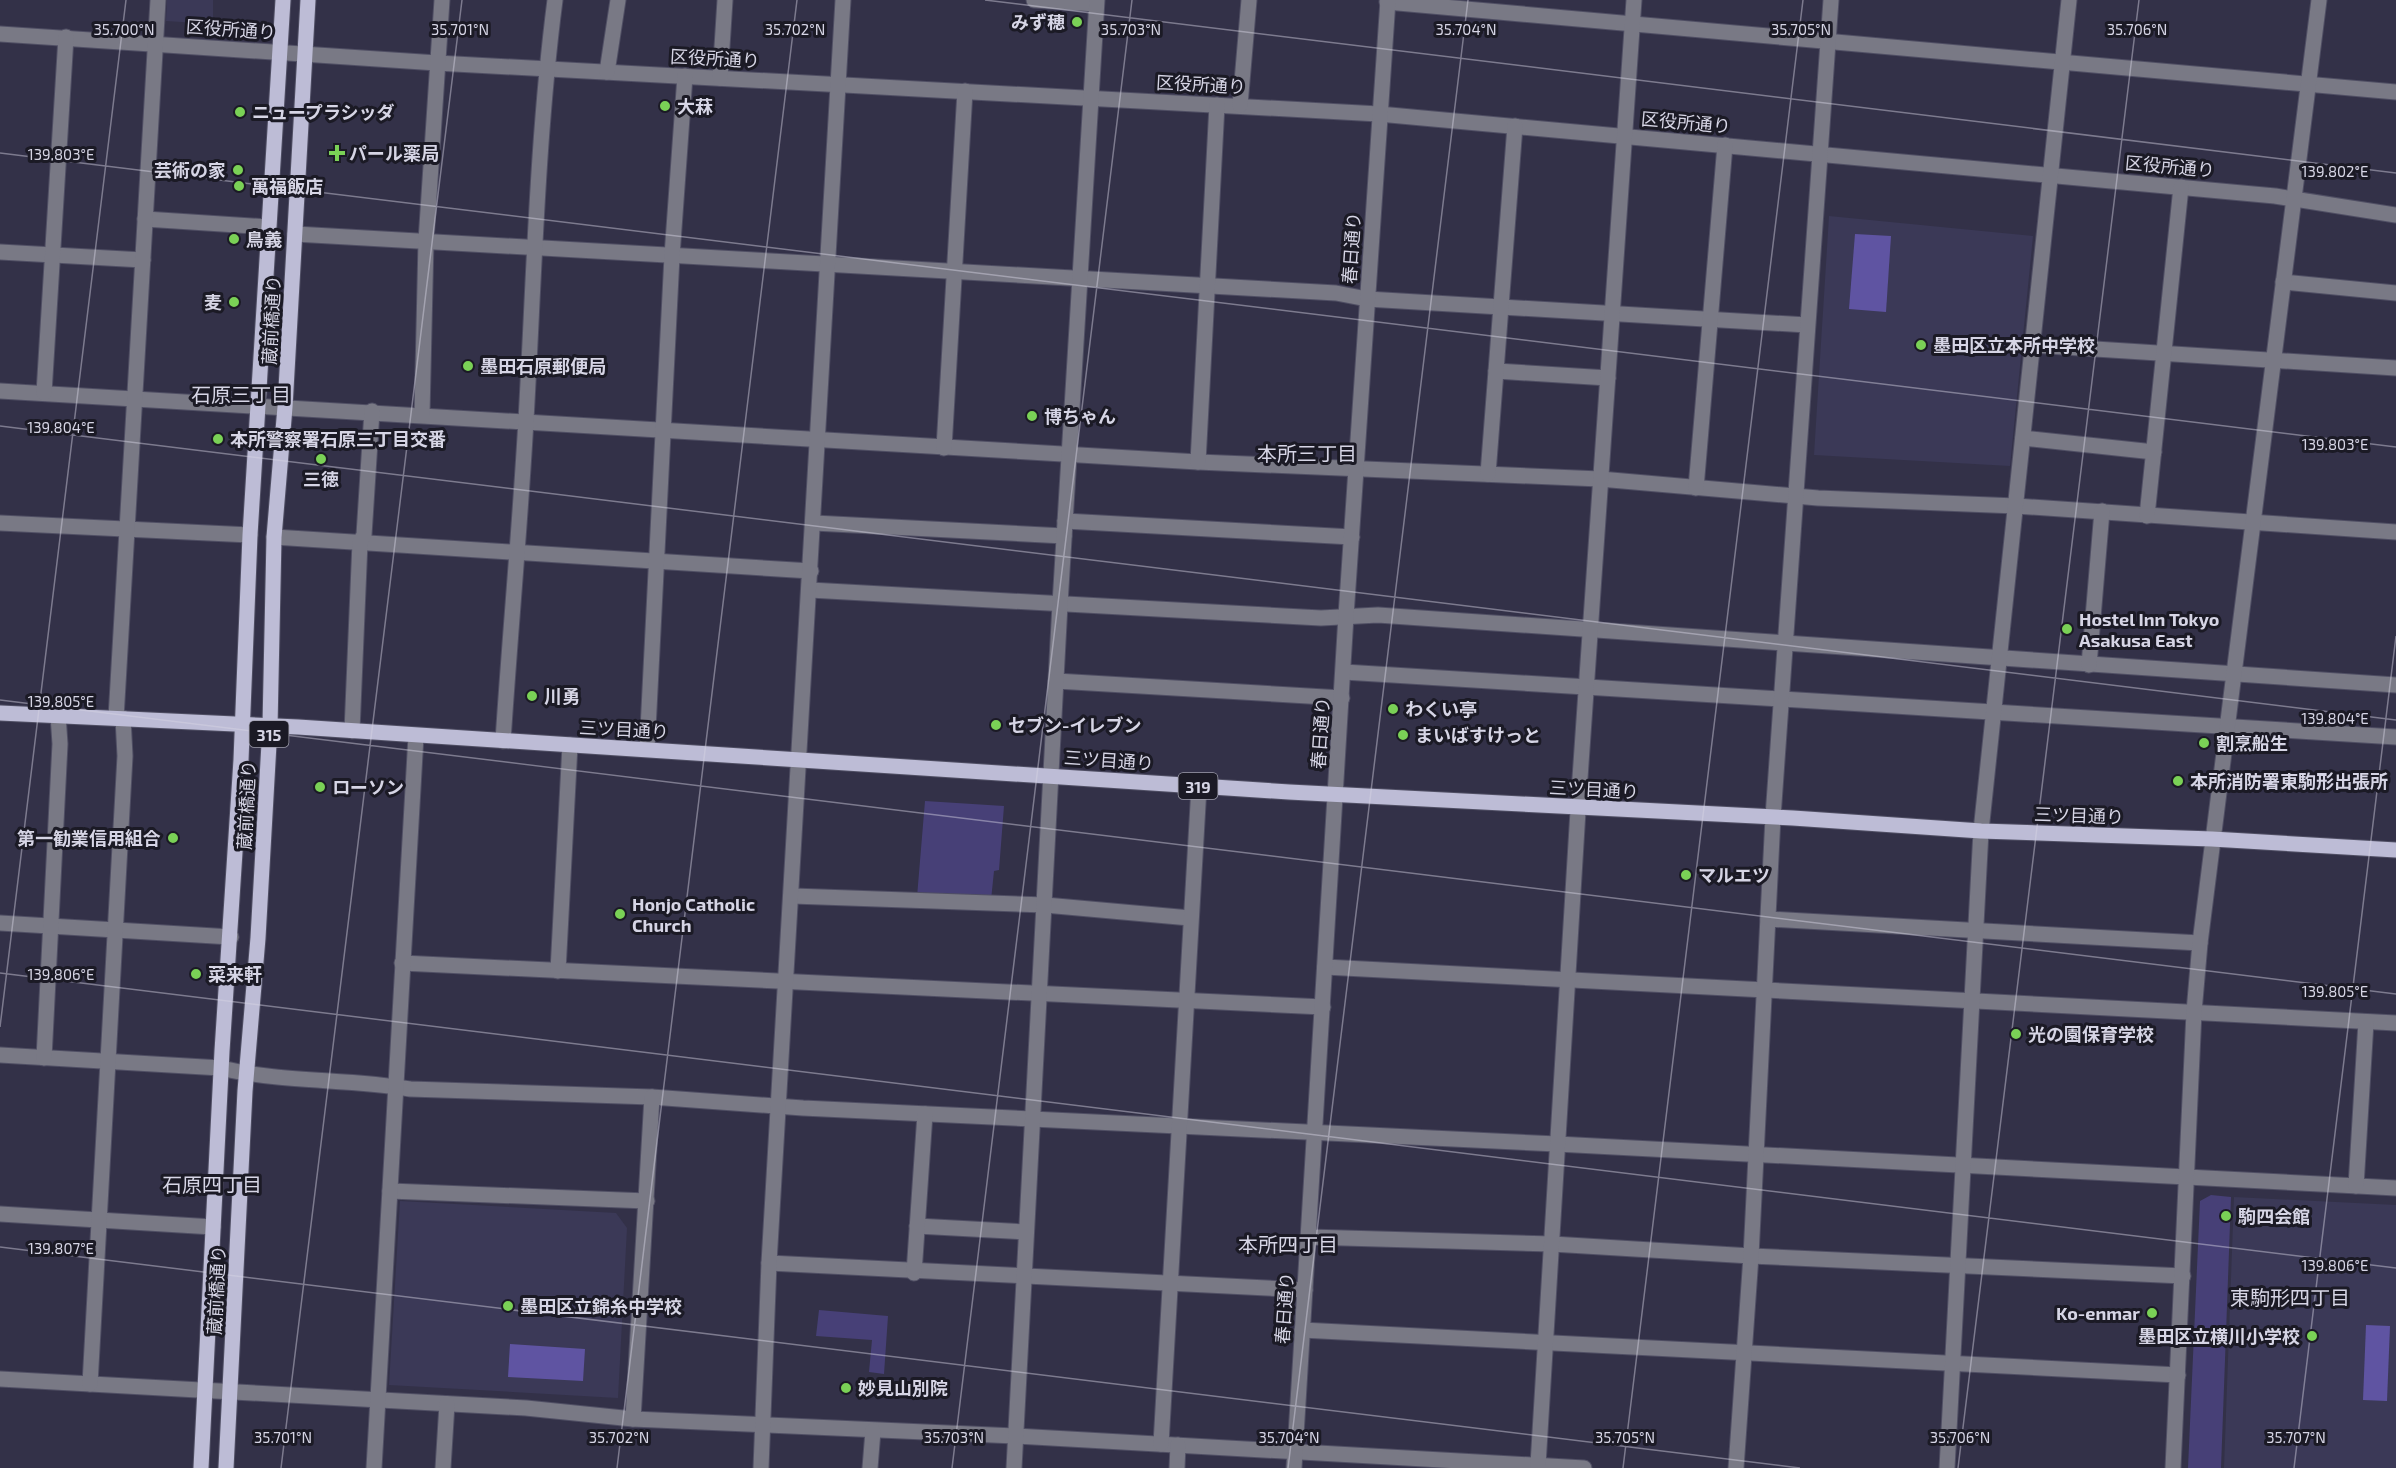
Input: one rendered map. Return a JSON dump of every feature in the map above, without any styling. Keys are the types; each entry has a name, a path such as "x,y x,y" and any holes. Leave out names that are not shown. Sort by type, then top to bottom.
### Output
{"main road":[{"name":"蔵前橋通り","path":"201,1468 221,1068 231,937 250,535 283,0"},
{"name":"蔵前橋通り","path":"226,1468 247,1074 258,938 270,726 274,537 285,407 308,0"},
{"name":"三ツ目通り","path":"0,713 242,724 1199,787 1773,817 1981,831 2212,839 2396,850"}],"street":[{"path":"90,1384 126,747 119,718 127,529 158,0"},
{"path":"422,415 426,240 442,0"},
{"path":"503,741 518,553 534,249 547,68 555,0"},
{"path":"607,72 618,0"},
{"path":"720,78 725,0"},
{"path":"761,1468 769,1263 830,266 843,0"},
{"path":"1014,1468 1059,604 1096,2 1034,0"},
{"path":"1240,105 1249,0"},
{"path":"1538,1465 1566,980 1634,0"},
{"path":"1736,1468 1751,1257 1784,643 1831,0"},
{"path":"1947,1468 1981,831 2068,0"},
{"path":"2173,1468 2194,1012 2200,943 2319,0"},
{"path":"1388,1 2396,92"},
{"name":"春日通り","path":"1294,1468 1346,616 1388,1"},
{"name":"区役所通り","path":"0,34 437,63 1379,114 2294,198 2396,214"},
{"path":"44,393 66,37"},
{"path":"647,749 672,256 685,76"},
{"path":"944,448 965,91"},
{"path":"1198,462 1218,105"},
{"path":"1488,474 1515,126"},
{"path":"1696,488 1725,145"},
{"path":"2147,516 2181,187"},
{"path":"145,219 268,227"},
{"path":"295,234 426,240 534,249 830,266 954,270 1336,293 1367,299 1807,325"},
{"path":"0,252 143,260"},
{"path":"2283,282 2396,293"},
{"path":"2032,345 2396,368"},
{"path":"1496,371 1608,378"},
{"path":"0,392 372,411 526,423 819,438 944,448 1069,453 1198,462 1600,479 1796,495 2102,511 2147,516 2396,531"},
{"path":"352,731 360,542 364,535 372,411"},
{"path":"2023,438 2154,452"},
{"path":"2089,665 2102,511"},
{"path":"0,523 250,535"},
{"path":"814,524 1064,528 1352,537"},
{"path":"274,537 811,571"},
{"path":"810,590 1321,618 1378,615 2396,685"},
{"path":"1344,672 1781,701 1992,711 2396,737"},
{"path":"1056,681 1342,698"},
{"path":"44,1058 60,744 58,716"},
{"path":"374,1468 416,736"},
{"path":"558,971 570,745"},
{"path":"1161,1444 1172,1285 1190,918 1199,787"},
{"path":"793,897 1045,905 1190,918"},
{"path":"1768,919 2200,943"},
{"path":"0,923 231,937"},
{"path":"402,963 1323,1007"},
{"path":"1325,967 2396,1023"},
{"path":"2356,1186 2366,1022"},
{"path":"0,1055 95,1063 109,1060 221,1068 247,1074 395,1086 652,1097 779,1107 1557,1144 2396,1188"},
{"path":"633,1419 652,1097"},
{"path":"914,1273 925,1114"},
{"path":"390,1191 647,1201"},
{"path":"0,1214 213,1227"},
{"path":"917,1226 1026,1232"},
{"path":"1309,1237 1552,1244 1751,1257 2182,1276"},
{"path":"769,1263 914,1273 1305,1290"},
{"path":"1302,1330 2178,1375"},
{"path":"0,1379 447,1404 633,1419 1015,1436 1584,1468"},
{"path":"443,1468 447,1404"},
{"path":"870,1468 873,1431"},
{"path":"1177,1468 1178,1445"}],"shaded area":[{"path":"167,0 213,0 213,24 166,21"},
{"name":"墨田区立本所中学校","path":"1829,216 2033,236 2010,466 1814,455"},
{"path":"1855,234 1891,236 1886,312 1849,309"},
{"path":"925,801 1004,806 999,870 994,871 991,900 917,897"},
{"path":"2211,1195 2231,1197 2221,1468 2188,1468 2200,1201"},
{"name":"墨田区立横川小学校","path":"2234,1197 2396,1205 2396,1468 2224,1468"},
{"name":"墨田区立錦糸中学校","path":"400,1201 616,1213 627,1228 618,1398 389,1385"},
{"path":"819,1310 888,1316 884,1374 869,1372 872,1340 816,1336"},
{"path":"2366,1325 2390,1326 2387,1401 2363,1400"},
{"path":"510,1344 585,1349 583,1381 508,1377"}],"place":[{"name":"みず穂","path":"1077,22"},
{"name":"大菻","path":"665,106"},
{"name":"ニュープラシッダ","path":"240,112"},
{"name":"パール薬局","path":"337,153"},
{"name":"芸術の家","path":"238,170"},
{"name":"萬福飯店","path":"239,186"},
{"name":"鳥義","path":"234,239"},
{"name":"麦","path":"234,302"},
{"name":"墨田区立本所中学校","path":"1921,345"},
{"name":"墨田石原郵便局","path":"468,366"},
{"name":"博ちゃん","path":"1032,416"},
{"name":"本所警察署石原三丁目交番","path":"218,439"},
{"name":"三徳","path":"321,459"},
{"name":"Hostel Inn Tokyo Asakusa East","path":"2067,629"},
{"name":"川勇","path":"532,696"},
{"name":"わくい亭","path":"1393,709"},
{"name":"セブン-イレブン","path":"996,725"},
{"name":"まいばすけっと","path":"1403,735"},
{"name":"割烹船生","path":"2204,743"},
{"name":"本所消防署東駒形出張所","path":"2178,781"},
{"name":"ローソン","path":"320,787"},
{"name":"第一勧業信用組合","path":"173,838"},
{"name":"マルエツ","path":"1686,875"},
{"name":"Honjo Catholic Church","path":"620,914"},
{"name":"菜来軒","path":"196,974"},
{"name":"光の園保育学校","path":"2016,1034"},
{"name":"駒四会館","path":"2226,1216"},
{"name":"墨田区立錦糸中学校","path":"508,1306"},
{"name":"Ko-enmar","path":"2152,1313"},
{"name":"墨田区立横川小学校","path":"2312,1336"},
{"name":"妙見山別院","path":"846,1388"}],"district":[{"name":"石原三丁目","path":"241,394"},
{"name":"本所三丁目","path":"1307,453"},
{"name":"石原四丁目","path":"212,1184"},
{"name":"本所四丁目","path":"1288,1244"},
{"name":"東駒形四丁目","path":"2290,1297"}]}
